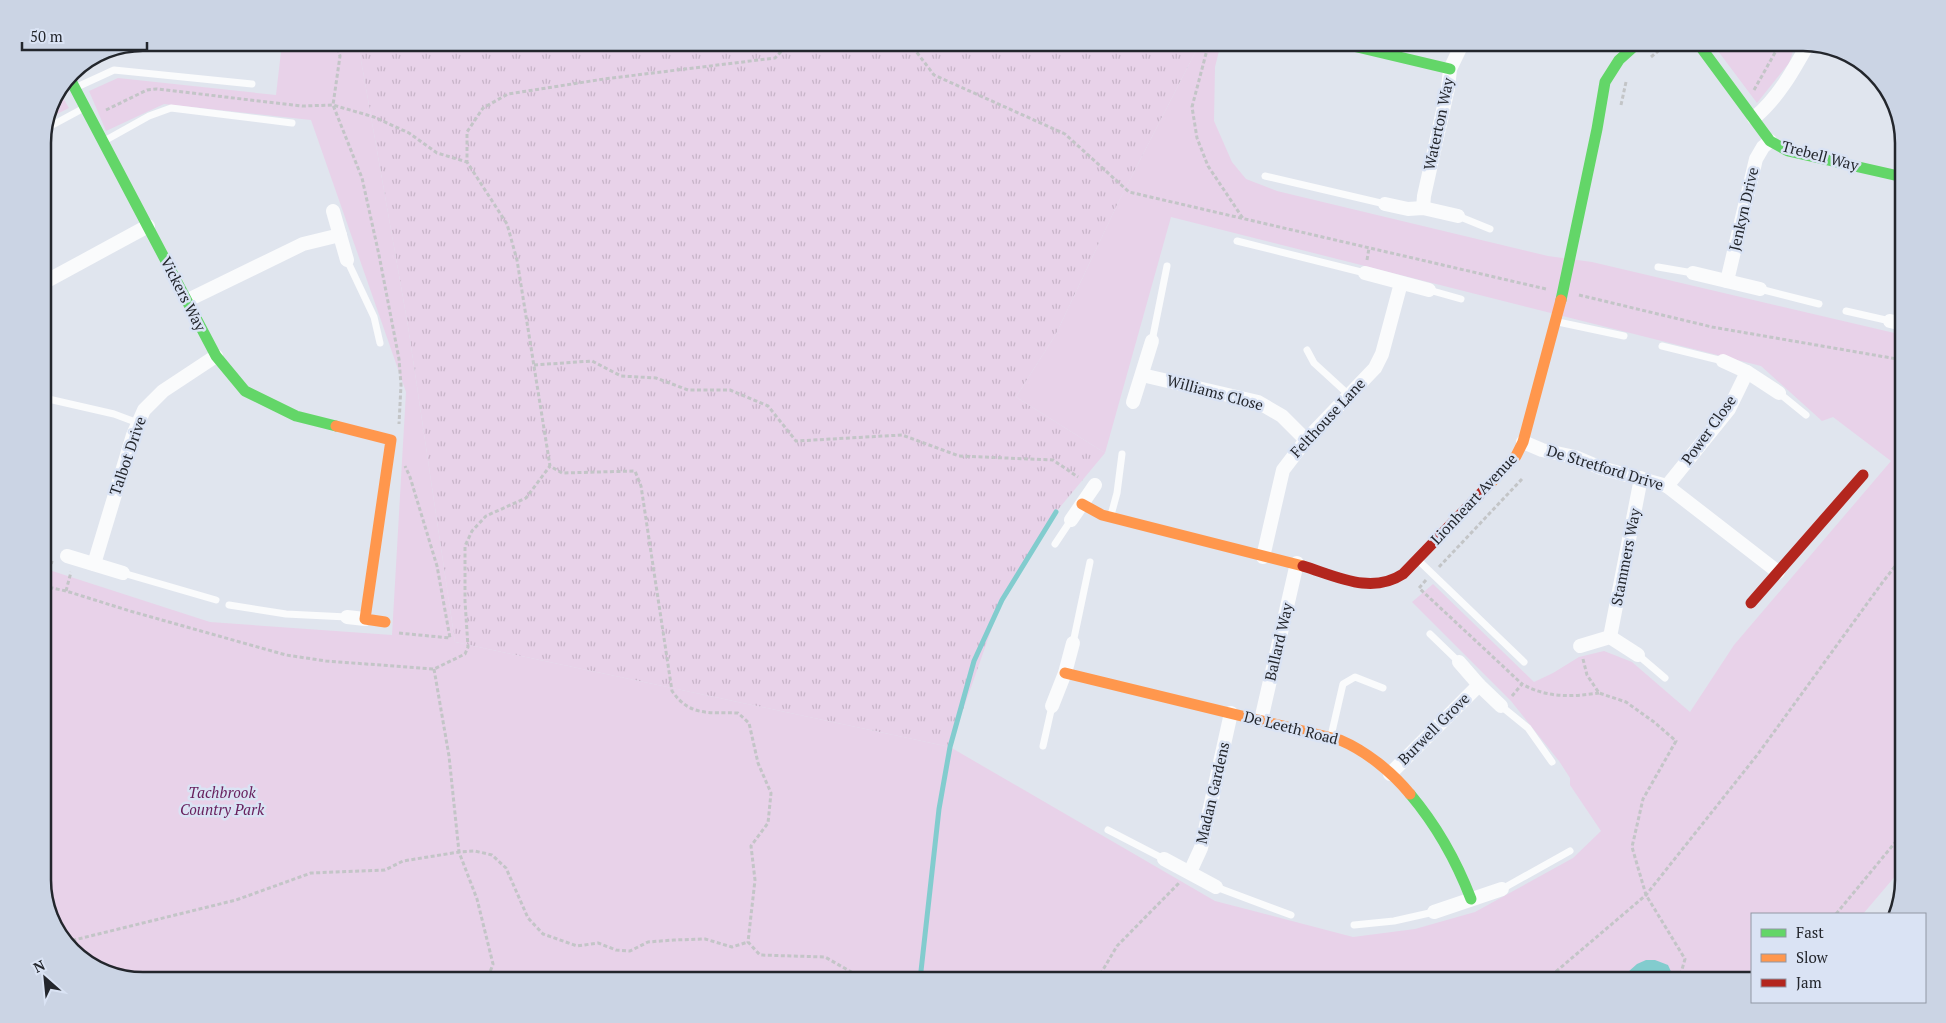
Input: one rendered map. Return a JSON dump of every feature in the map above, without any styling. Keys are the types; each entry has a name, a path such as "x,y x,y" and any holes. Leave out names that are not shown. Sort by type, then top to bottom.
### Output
{"street":[{"path":"1374,51 1450,69"},
{"name":"Waterton Way","path":"1423,208 1448,88 1450,69 1459,51"},
{"name":"Lionheart Avenue","path":"1082,504 1110,517 1297,564 1364,584 1375,586 1386,584 1403,574 1516,456 1524,442 1556,322 1597,129 1605,82 1621,58 1629,51"},
{"name":"Trebell Way","path":"1704,51 1770,141 1788,151 1895,175"},
{"path":"1754,118 1765,109 1788,78 1804,51"},
{"name":"Vickers Way","path":"73,85 188,300 200,328 216,356 245,391 296,416 391,440 365,619"},
{"name":"Jenkyn Drive","path":"1727,281 1756,159 1763,147 1770,141"},
{"path":"1385,204 1408,209 1423,208 1458,216"},
{"path":"334,211 347,260"},
{"path":"51,279 148,226"},
{"path":"188,300 303,244 340,235"},
{"path":"1365,273 1428,290"},
{"path":"1694,273 1760,289"},
{"name":"Felthouse Lane","path":"1263,557 1283,470 1306,440 1375,368 1382,354 1401,283"},
{"path":"1133,402 1152,341"},
{"name":"Talbot Drive","path":"94,564 133,435 144,410 163,391 216,356"},
{"path":"1723,361 1747,372 1779,393"},
{"name":"Power Close","path":"1667,486 1728,409 1747,372"},
{"name":"Williams Close","path":"1142,374 1258,402 1282,416 1306,440"},
{"name":"De Stretford Drive","path":"1524,442 1542,450 1575,457 1601,468 1667,486 1778,572"},
{"path":"1751,603 1863,475"},
{"name":"Stammers Way","path":"1610,637 1641,478"},
{"path":"1071,520 1095,484"},
{"path":"66,565 94,564 123,573"},
{"name":"Ballard Way","path":"1261,720 1297,564"},
{"path":"347,617 365,619 388,627"},
{"path":"1580,646 1610,637 1638,655"},
{"path":"1052,706 1066,673 1074,643"},
{"name":"Burwell Grove","path":"1459,662 1501,706"},
{"name":"De Leeth Road","path":"1066,673 1331,737 1348,743 1390,774 1424,809 1433,821 1465,881 1471,899"},
{"name":"Burwell Grove","path":"1390,774 1479,685"},
{"name":"Madan Gardens","path":"1190,872 1201,848 1231,713"},
{"path":"1164,859 1216,888"},
{"path":"1434,912 1502,889"}],"lane":[{"path":"74,88 114,70 252,84"},
{"path":"53,125 84,108"},
{"path":"102,142 150,116 171,108 292,123"},
{"path":"1265,176 1385,204"},
{"path":"1458,216 1490,228"},
{"path":"1237,241 1365,273"},
{"path":"347,260 374,317 380,343"},
{"path":"1152,341 1167,266"},
{"path":"1658,267 1694,273"},
{"path":"1760,289 1820,304"},
{"path":"1428,290 1461,299"},
{"path":"1846,311 1895,322"},
{"path":"1556,322 1624,336"},
{"path":"1662,346 1723,361"},
{"path":"1307,350 1314,363 1349,395"},
{"path":"1779,393 1806,414"},
{"path":"51,400 114,414 138,423"},
{"path":"1110,517 1118,493 1122,454"},
{"path":"1054,544 1071,520"},
{"path":"1417,560 1524,662"},
{"path":"1074,643 1090,562"},
{"path":"123,573 216,600"},
{"path":"229,605 286,614 347,617"},
{"path":"1430,634 1459,662"},
{"path":"1638,655 1665,678"},
{"path":"1331,737 1343,684 1355,677 1383,688"},
{"path":"1043,746 1052,706"},
{"path":"1501,706 1528,728 1552,762"},
{"path":"1108,830 1164,859"},
{"path":"1502,889 1570,851"},
{"path":"1216,888 1291,915"},
{"path":"1354,925 1394,921 1434,912"}],"path":[{"path":"339,51 340,56 333,105 362,178 379,255 399,359 401,386 398,433"},
{"path":"782,51 775,58 604,79 508,94 483,108 468,132 467,162 507,224 517,260 550,466 562,473 635,471 641,486 672,691 679,702 690,710 738,713 749,723 758,763 771,793 768,823 751,846 755,880 748,942 760,955 825,957 851,972"},
{"path":"916,51 934,75 1066,134 1129,192 1712,327 1895,359"},
{"path":"1207,51 1192,107 1197,138 1208,166 1244,220"},
{"path":"1744,104 1776,51"},
{"path":"333,105 374,117 409,133 437,152 467,162"},
{"path":"534,365 592,361 621,376 656,378 688,390 730,390 768,406 796,441 902,435 959,456 1053,460 1078,477"},
{"path":"388,627 450,638 438,566 410,477 402,459"},
{"path":"51,562 66,565 80,572"},
{"path":"66,565 66,590"},
{"path":"1555,972 1646,895 1758,754 1895,566"},
{"path":"1580,646 1586,675 1598,693"},
{"path":"434,669 448,756 459,852 477,899 493,964 490,972"},
{"path":"1501,706 1522,684 1534,691 1546,694 1577,696 1598,693 1626,702 1676,741 1643,799 1632,847 1646,895 1686,959 1681,972"},
{"path":"1837,913 1895,844"},
{"path":"74,940 236,900 311,873 386,870 403,861 459,852 475,852 492,855 506,868 528,918 544,934 577,946 598,943 616,950 630,952 648,942 706,939 732,947 748,942"},
{"path":"1102,972 1117,946 1190,872"}],"green space":[{"name":"Tachbrook Country Park","path":"281,51 359,51 408,326 455,642 950,747 1215,901 1353,937 1415,929 1475,912 1573,858 1601,831 1570,785 1570,778 1559,761 1511,701 1412,602 1433,584 1534,682 1579,657 1604,651 1632,662 1690,712 1734,645 1891,461 1833,417 1822,421 1761,366 1171,217 1105,453 1016,397 1056,334 1118,203 1196,51 1219,51 1215,67 1214,121 1232,162 1246,179 1277,191 1548,256 1592,262 1895,333 1895,876 1864,913 1751,913 1751,972 143,972 125,970 103,962 83,949 67,931 56,909 51,886 51,571 210,622 392,635 406,392 311,120 164,104 106,131 89,91 118,78 276,95"},
{"path":"359,51 1196,51 1118,203 1056,334 1016,397 1105,453 1056,512 1000,605 950,747 455,642 408,326"},
{"path":"1718,51 1793,51 1789,63 1757,103"},
{"path":"63,98 69,108 56,115"}],"water":[{"path":"1646,960 1655,960 1668,965 1671,972 1628,972 1637,964"}],"waterway":[{"path":"921,972 939,809 950,747 974,661 1002,600 1056,512"}],"traffic: fast":[{"path":"1374,51 1450,69"},
{"path":"1561,300 1605,82 1619,60 1629,51"},
{"path":"1704,51 1770,141 1788,151 1895,175"},
{"path":"73,84 216,356 245,391 296,416 336,426"},
{"path":"1410,794 1429,818 1445,844 1471,899"}],"traffic: slow":[{"path":"1488,486 1516,456 1523,442 1561,300"},
{"path":"336,426 391,440 365,619 385,622"},
{"path":"1082,504 1102,515 1303,566"},
{"path":"1065,673 1340,740 1378,763 1410,794"}],"traffic: jam":[{"path":"1751,603 1863,475"},
{"path":"1303,566 1353,582 1379,583 1391,580 1403,574 1488,486"}]}
